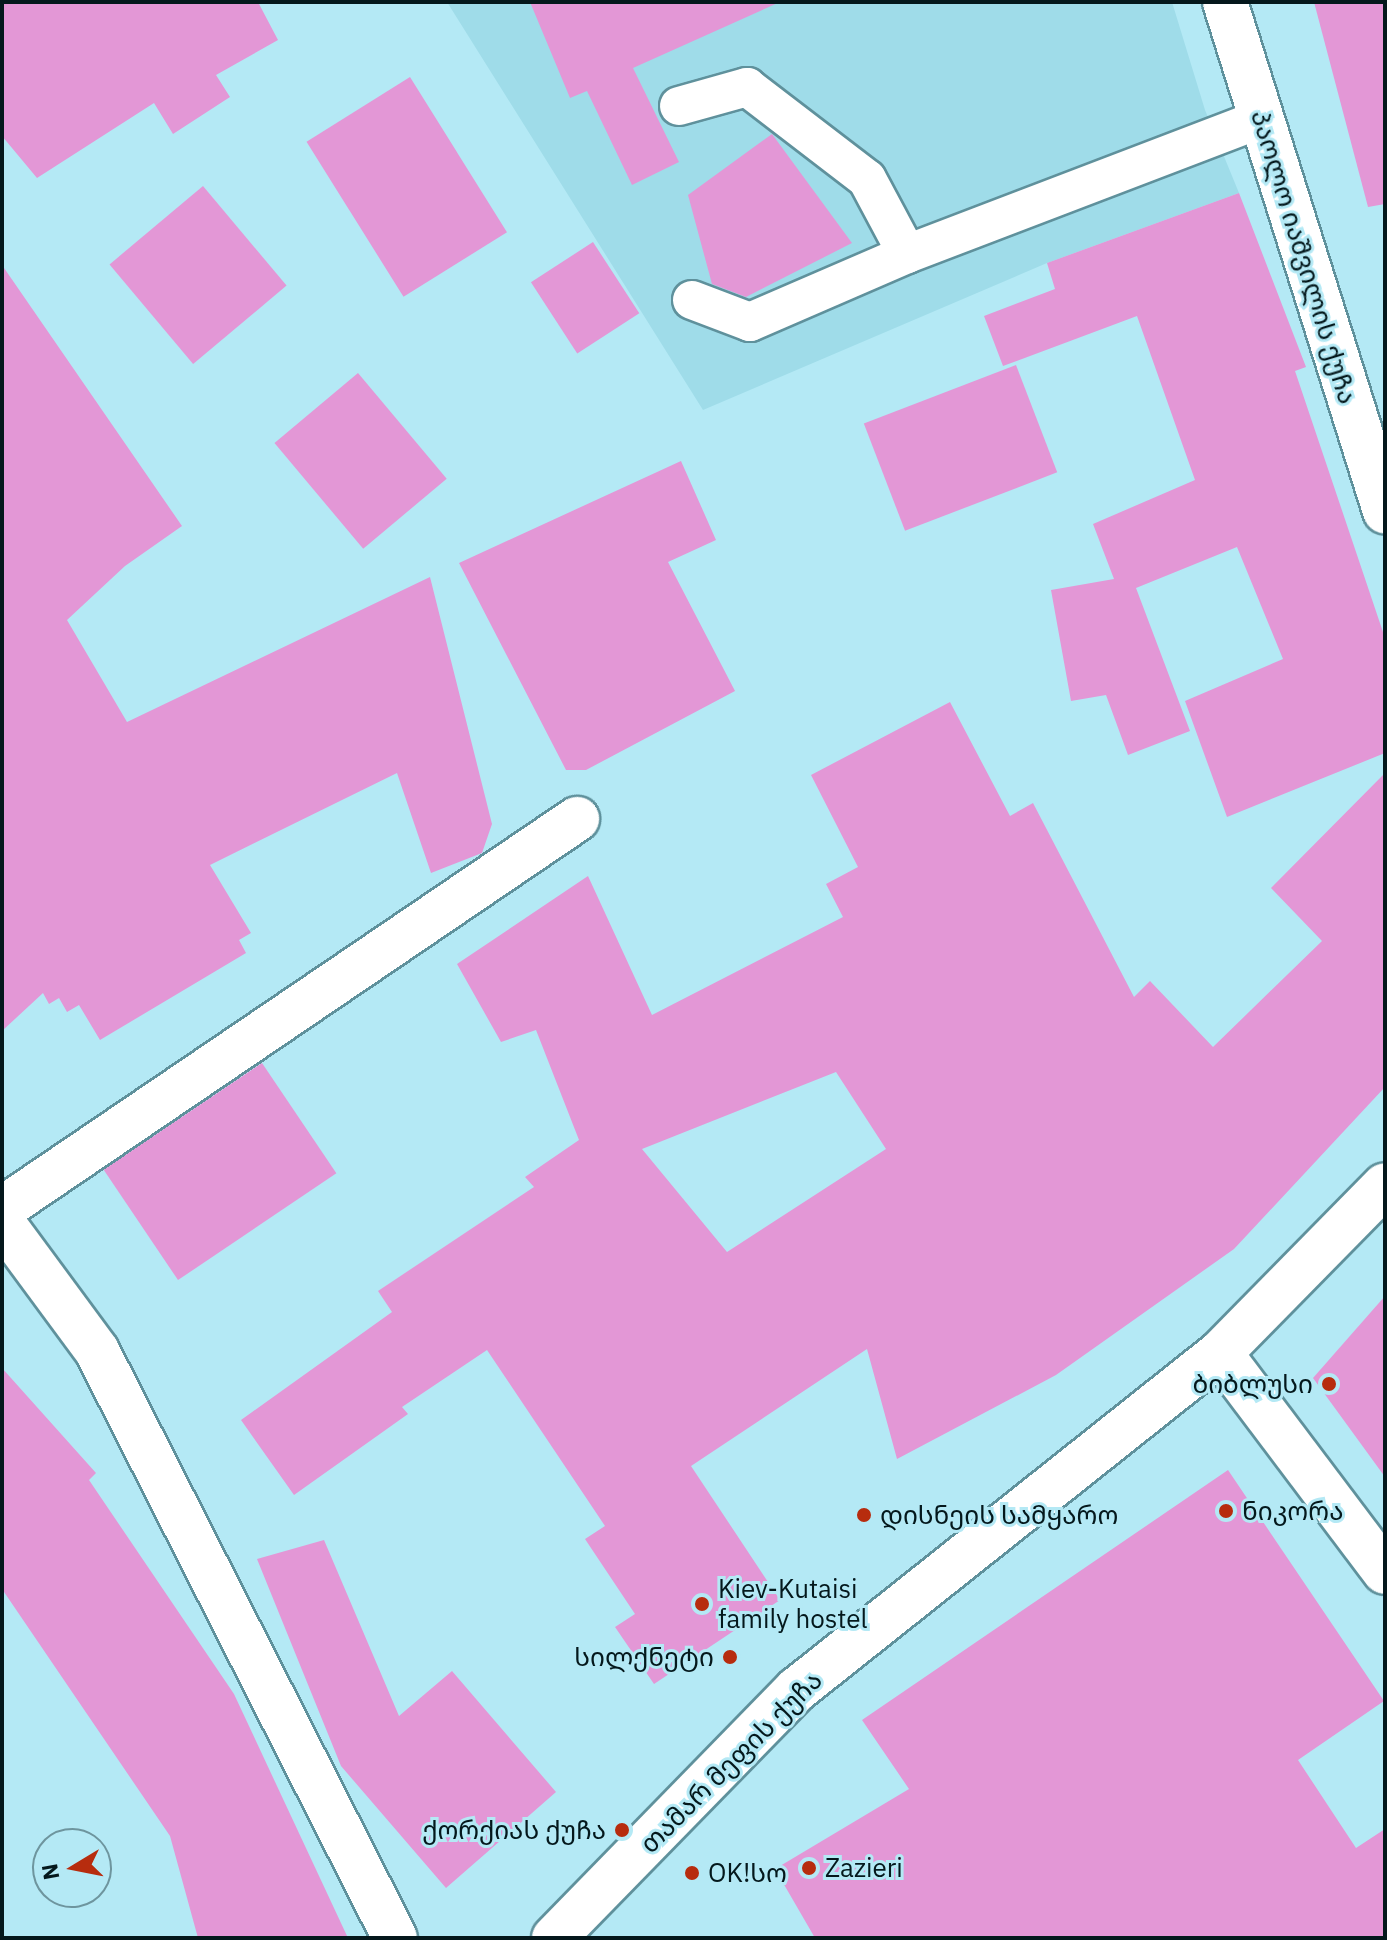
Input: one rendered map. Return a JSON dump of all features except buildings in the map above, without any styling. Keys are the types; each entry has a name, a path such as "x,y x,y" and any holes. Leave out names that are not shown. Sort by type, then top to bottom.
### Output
{"street":[{"name":"პაოლო იაშვილის ქუჩა","path":"1225,2 1385,511"},
{"path":"2,1209 577,819"},
{"name":"თამარ მეფის ქუჩა","path":"570,1933 796,1690 1220,1353 1385,1185"},
{"path":"2,1222 97,1351 395,1938"},
{"path":"1220,1353 1385,1572"}],"lane":[{"path":"679,106 747,87 867,179 907,254"},
{"path":"692,300 750,322 907,254 1261,119"}],"shaded area":[{"path":"447,2 1172,2 1205,110 1239,193 1047,263 703,410"}],"place":[{"name":"ბიბლუსი","path":"1329,1384"},
{"name":"ნიკორა","path":"1226,1511"},
{"name":"დისნეის სამყარო","path":"864,1515"},
{"name":"Kiev-Kutaisi family hostel","path":"702,1604"},
{"name":"სილქნეტი","path":"730,1657"},
{"name":"ქორქიას ქუჩა","path":"622,1830"},
{"name":"Zazieri","path":"809,1868"},
{"name":"OK!სო","path":"692,1873"}]}
